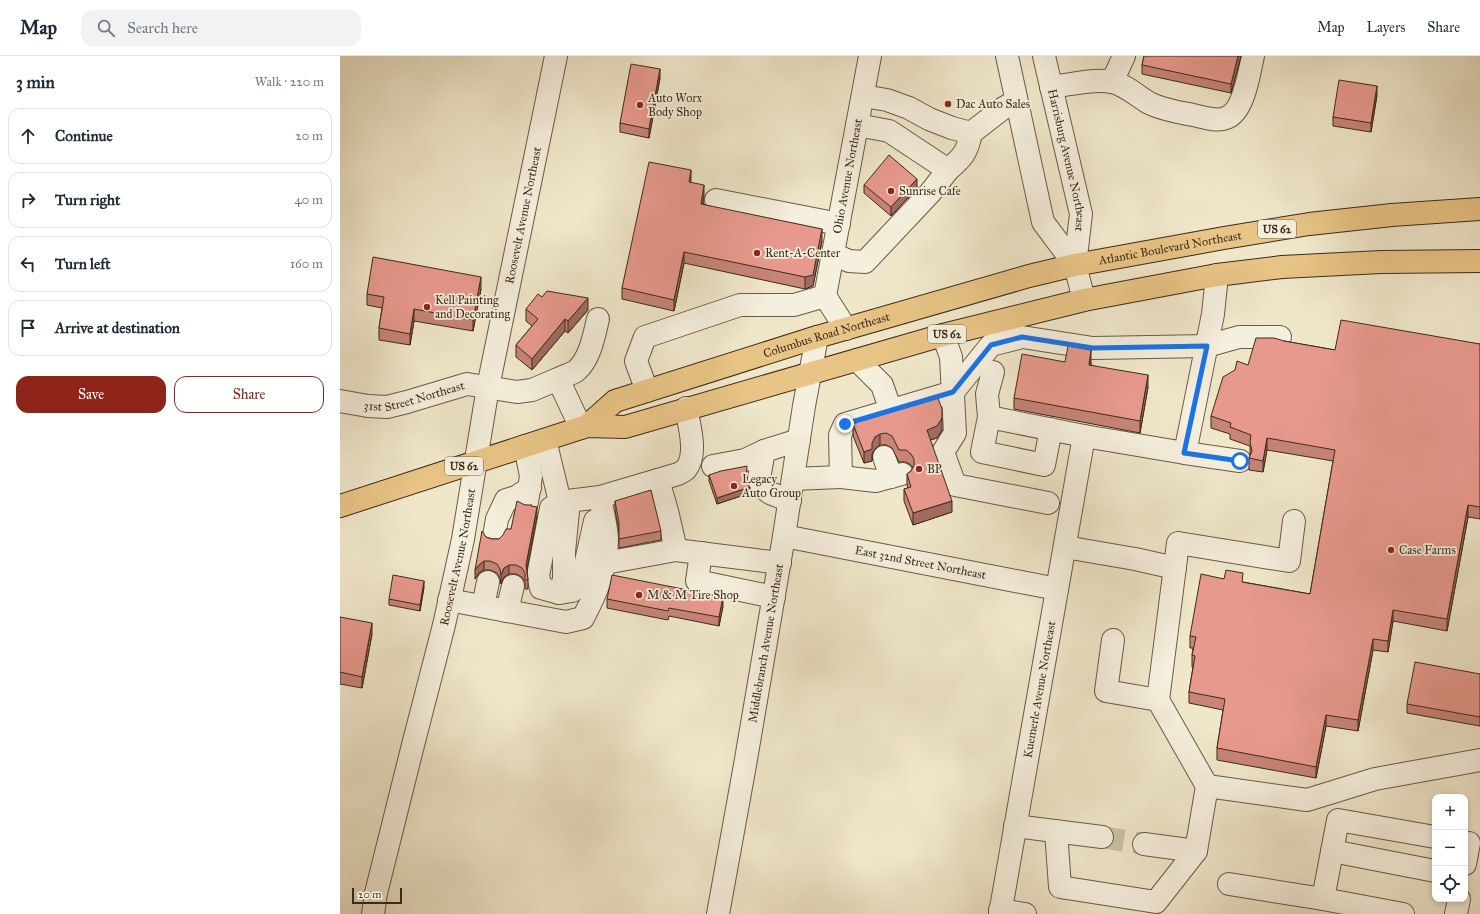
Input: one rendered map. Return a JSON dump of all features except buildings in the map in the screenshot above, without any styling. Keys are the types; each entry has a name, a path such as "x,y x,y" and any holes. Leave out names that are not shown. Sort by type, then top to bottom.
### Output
{"highway":[{"name":"Atlantic Boulevard Northeast","path":"1075,265 1309,224 1392,215 1480,209"},
{"name":"US 62","path":"1084,300 1217,275 1282,268 1381,262 1479,261"},
{"name":"Columbus Road Northeast","path":"584,427 615,401 846,329 1029,276 1075,265"},
{"name":"Columbus Road Northeast","path":"340,506 584,427 625,427 686,408 943,335 1084,300"}],"street":[{"name":"Roosevelt Avenue Northeast","path":"373,914 376,893 449,600 467,518 488,387 556,56"},
{"name":"Ohio Avenue Northeast","path":"825,296 870,56"},
{"name":"Harrisburg Avenue Northeast","path":"1007,56 1043,222 1075,265"},
{"name":"Harrisburg Avenue Northeast","path":"1044,56 1081,214 1075,265 1084,300"},
{"path":"1112,82 1124,56"},
{"path":"1051,87 1099,81 1112,82 1125,87 1159,107 1210,119 1225,118 1234,113 1240,103 1246,88 1253,56"},
{"path":"863,96 887,100 902,105 952,128 971,134"},
{"path":"833,254 849,261 865,262 930,193 948,170 961,159 968,147 971,134 1002,109 1016,101"},
{"path":"858,125 889,130 948,170"},
{"path":"716,200 839,224"},
{"path":"1184,453 1213,314 1217,275"},
{"path":"647,391 636,360 645,338 740,305 794,305 825,296 846,329"},
{"name":"31st Street Northeast","path":"340,401 368,406 387,407 467,384 518,392 532,390 576,371 593,343 598,319"},
{"path":"943,335 951,357 955,433 943,452 940,462 955,485 1048,503"},
{"path":"841,476 840,435 845,424 892,414 953,392 991,345 1022,337 1093,348 1207,346 1239,337 1280,337"},
{"path":"811,373 817,338"},
{"path":"857,360 882,385 892,414"},
{"path":"993,372 987,394 989,417 982,452 1044,465 1051,429"},
{"name":"Middlebranch Avenue Northeast","path":"718,914 780,563 811,373"},
{"path":"558,379 584,427"},
{"path":"564,502 602,507 658,480 678,474 685,470 690,461 692,447 686,408"},
{"path":"989,417 1084,436 1240,461"},
{"name":"Kuemerle Avenue Northeast","path":"1000,912 1084,436"},
{"path":"713,466 745,460 764,451 799,440"},
{"path":"535,443 564,502 564,580 559,593 572,591 581,584 595,522 602,507"},
{"path":"467,518 495,527 506,500 528,496 535,443"},
{"path":"764,451 758,484 770,493 790,501"},
{"path":"793,479 841,476 876,481 892,469"},
{"path":"658,480 676,550"},
{"path":"449,600 566,622 583,618 599,585 605,563 607,536 602,507"},
{"path":"1056,831 1060,887 1156,902 1196,851 1207,786 1158,700 1178,543 1289,561 1294,521"},
{"name":"East 32nd Street Northeast","path":"784,536 1057,589"},
{"path":"1065,547 1135,559 1174,568"},
{"path":"605,563 676,550 780,563"},
{"path":"701,553 697,581 774,597"},
{"path":"483,606 488,582"},
{"path":"506,611 514,586"},
{"path":"1113,640 1106,691 1158,700"},
{"path":"1207,786 1307,800 1375,779 1480,760"},
{"path":"1312,903 1332,852 1338,820 1432,836"},
{"path":"1015,826 1102,837"},
{"path":"1144,844 1196,851"},
{"path":"1332,852 1432,870"},
{"path":"1229,884 1312,903 1403,914"},
{"path":"1456,914 1458,902"},
{"path":"1000,912 1024,914"}],"tunnel":[{"path":"1102,837 1144,844"}],"place":[{"name":"Dac Auto Sales","path":"948,104"},
{"name":"Auto Worx Body Shop","path":"640,105"},
{"name":"Sunrise Cafe","path":"891,191"},
{"name":"Rent-A-Center","path":"757,253"},
{"name":"Kell Painting and Decorating","path":"427,307"},
{"name":"BP","path":"919,469"},
{"name":"Legacy Auto Group","path":"734,486"},
{"name":"Case Farms","path":"1391,550"},
{"name":"M & M Tire Shop","path":"639,595"}],"route":[{"path":"845,424 953,392 991,345 1022,337 1093,348 1207,346 1184,453 1240,461"}]}
